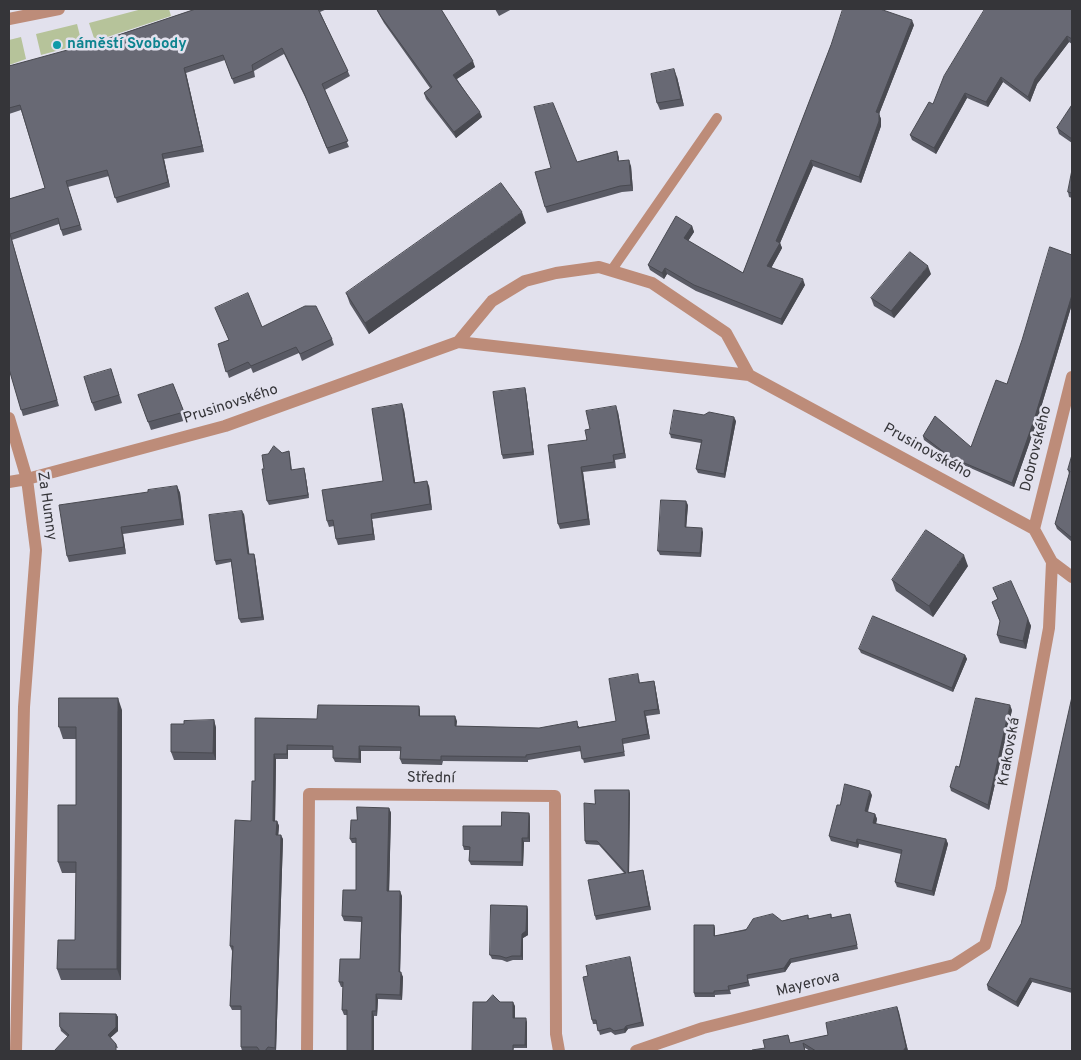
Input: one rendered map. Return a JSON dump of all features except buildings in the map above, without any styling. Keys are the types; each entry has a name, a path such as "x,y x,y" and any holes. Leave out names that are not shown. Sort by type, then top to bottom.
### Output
{"street":[{"path":"9,19 59,9"},
{"path":"458,342 492,301 525,281 556,273 599,267 652,283 726,333 749,375"},
{"name":"Prusinovského","path":"9,482 27,479 225,426 458,342 749,375 1034,529"},
{"name":"Dobrovského","path":"1034,529 1072,377"},
{"name":"Za Humny","path":"9,418 27,479 36,550 24,707 16,1051"},
{"path":"1034,529 1052,562 1072,577"},
{"name":"Krakovská","path":"986,945 1001,889 1049,628 1052,562"},
{"name":"Střední","path":"307,1051 309,794 555,796 556,1034 559,1051"},
{"name":"Mayerova","path":"636,1051 703,1028 954,965 986,945"}],"lane":[{"path":"611,271 717,118"}],"green space":[{"path":"142,9 169,9 171,16 95,41 89,23"},
{"path":"77,24 82,44 41,55 36,34"},
{"path":"21,37 26,59 9,65 9,40"}],"place":[{"name":"náměstí Svobody","path":"57,45"}]}
